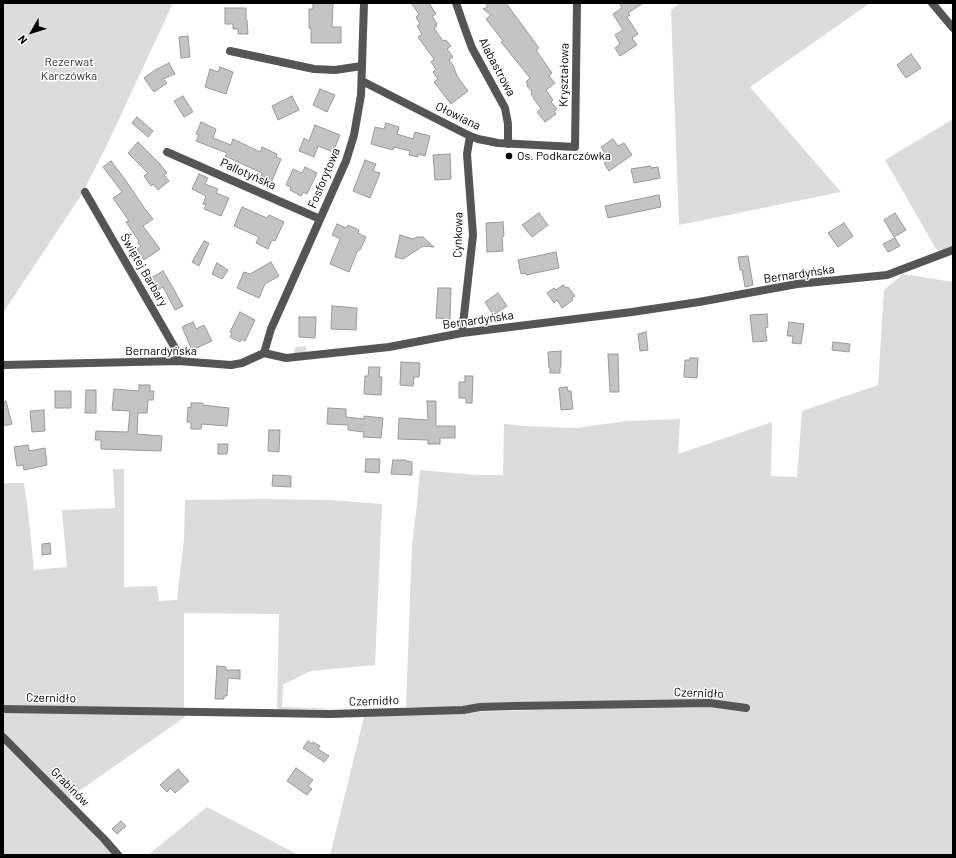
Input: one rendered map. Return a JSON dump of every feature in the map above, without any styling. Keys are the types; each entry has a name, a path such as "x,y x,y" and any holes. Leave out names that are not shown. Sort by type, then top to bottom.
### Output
{"street":[{"name":"Fosforytowa","path":"264,353 271,329 346,162 354,135 362,81 364,3"},
{"name":"Alabastrowa","path":"456,3 472,48 505,108 508,124 508,144"},
{"name":"Kryształowa","path":"575,147 577,3"},
{"path":"932,3 953,28"},
{"path":"230,51 314,69 335,70 362,66"},
{"name":"Ołowiana","path":"362,81 470,136 487,142 575,147"},
{"name":"Cynkowa","path":"462,333 473,235 467,154 470,136"},
{"name":"Pallotyńska","path":"167,152 320,219"},
{"name":"Świętej Barbary","path":"85,192 175,348 178,361"},
{"name":"Bernardyńska","path":"3,365 178,361 231,366 242,363 264,353 286,358 389,347 462,333 625,313 797,284 887,275 953,250"},
{"name":"Czernidło","path":"3,709 330,714 463,710 480,707 514,706 710,703 746,708"},
{"name":"Grabinów","path":"3,737 118,855"}],"green space":[{"name":"Rezerwat Karczówka","path":"3,3 173,3 106,147 82,194 3,313"},
{"path":"680,3 870,3 750,87 841,192 679,225 671,10"},
{"path":"953,119 953,246 940,251 936,249 885,160"},
{"path":"903,274 953,282 953,855 330,855 364,717 461,712 581,709 406,707 412,545 420,470 476,475 503,475 504,424 576,428 626,421 680,419 678,454 772,422 771,476 797,477 802,411 878,385 884,290"},
{"path":"306,346 306,354 294,354 295,347"},
{"path":"113,469 124,469 124,587 157,586 159,601 177,600 184,539 185,500 329,500 382,504 375,665 310,671 283,685 282,707 349,709 277,709 279,614 184,613 184,709 3,705 3,483 24,483 34,570 67,567 62,510 115,508"},
{"path":"3,712 184,714 185,717 69,798 3,733"},
{"path":"3,743 81,821 113,855 3,855"},
{"path":"207,807 299,855 148,855"}],"building":[{"path":"313,3 333,3 332,27 341,27 341,43 311,43 309,9 313,9"},
{"path":"411,3 429,3 436,14 432,16 437,24 434,28 443,41 446,40 451,46 447,49 453,57 449,60 453,65 457,76 468,91 451,104 434,82 438,79 433,72 436,69 431,62 434,59 418,37 422,34 417,26 420,24 416,17 419,14"},
{"path":"485,3 506,3 539,48 536,50 552,73 549,76 555,83 546,90 553,100 551,102 557,109 554,111 556,114 545,122 537,112 541,109 527,86 528,85 526,82 530,78 501,42 503,41 486,19 491,15 483,9 488,7"},
{"path":"619,3 643,3 628,13 630,15 627,17 638,34 632,38 637,45 620,56 615,48 620,44 615,35 623,30 613,14 622,8"},
{"path":"225,8 246,8 248,34 238,34 238,29 233,29 233,24 225,24"},
{"path":"188,36 190,57 181,58 179,37"},
{"path":"911,54 921,68 906,78 897,65"},
{"path":"169,63 175,74 163,79 167,83 154,92 144,78 155,70"},
{"path":"220,67 233,72 226,94 205,87 210,69 218,72"},
{"path":"320,89 335,95 327,112 313,105"},
{"path":"183,96 193,112 184,117 174,101"},
{"path":"292,96 299,110 278,120 272,106"},
{"path":"137,117 153,131 148,137 132,123"},
{"path":"201,122 216,129 213,138 231,145 233,139 260,152 262,147 277,154 276,157 281,159 272,181 261,176 262,173 225,156 227,153 196,141 199,135 196,134"},
{"path":"386,123 399,127 397,134 413,139 415,132 430,136 425,156 418,154 418,157 409,155 410,151 394,147 393,150 371,144 375,127 384,129"},
{"path":"315,125 340,135 333,152 318,146 314,157 299,151 304,138 309,141"},
{"path":"613,139 618,146 624,143 632,155 609,171 604,163 609,159 601,147"},
{"path":"138,142 167,173 164,175 169,181 158,190 153,184 151,186 144,176 148,173 128,153"},
{"path":"450,154 451,179 435,180 433,155"},
{"path":"365,160 376,164 373,171 380,173 370,198 353,191"},
{"path":"111,161 153,219 143,226 160,249 144,260 137,249 141,246 138,243 139,241 126,222 129,221 113,198 122,192 103,167"},
{"path":"650,166 651,168 658,167 660,178 634,183 631,169"},
{"path":"305,167 317,173 307,194 303,192 301,196 290,190 291,187 286,185 293,169 302,173"},
{"path":"199,174 208,178 205,184 218,189 216,193 229,198 221,216 204,209 206,205 203,204 206,196 192,189"},
{"path":"659,195 661,207 608,218 605,206"},
{"path":"242,207 267,218 269,215 284,222 275,241 272,240 268,249 256,243 259,237 234,226"},
{"path":"539,213 548,225 532,237 522,225"},
{"path":"895,213 906,230 894,237 884,220"},
{"path":"503,222 503,251 487,252 486,223"},
{"path":"844,223 853,236 838,247 828,233"},
{"path":"337,224 346,228 348,225 359,230 358,233 366,237 360,250 358,250 349,272 330,264 340,239 332,235"},
{"path":"400,235 413,239 423,237 434,247 423,246 403,259 395,257"},
{"path":"895,238 900,246 888,252 883,244"},
{"path":"204,241 209,243 199,266 192,262"},
{"path":"556,252 559,268 526,275 526,273 521,274 518,260"},
{"path":"748,256 753,285 745,287 738,257"},
{"path":"271,262 279,276 265,284 259,298 237,288 244,272 250,274"},
{"path":"217,263 228,270 222,279 212,274"},
{"path":"163,271 183,306 175,310 163,287 156,291 149,279"},
{"path":"563,285 566,288 568,287 575,296 572,298 573,300 562,308 557,300 554,303 547,293 554,288 556,290"},
{"path":"438,288 451,288 450,319 436,318"},
{"path":"498,293 507,306 493,315 485,302"},
{"path":"332,306 357,308 356,330 331,329"},
{"path":"240,312 255,320 245,341 242,339 240,342 230,337 232,333 230,332"},
{"path":"767,314 768,327 765,328 767,341 753,342 750,315"},
{"path":"299,317 316,317 315,338 299,337"},
{"path":"193,322 196,329 204,325 212,341 192,350 182,327"},
{"path":"789,322 804,324 801,344 792,343 793,336 787,336"},
{"path":"646,332 648,350 640,351 638,334"},
{"path":"833,342 850,344 849,352 832,350"},
{"path":"561,351 560,373 550,373 548,352"},
{"path":"608,354 618,354 619,392 610,392"},
{"path":"690,358 698,358 697,378 684,377 685,360 690,360"},
{"path":"401,362 420,363 419,377 414,377 413,386 400,385"},
{"path":"369,367 380,367 379,377 382,377 381,395 364,394 365,376 368,376"},
{"path":"465,376 473,376 472,403 466,403 466,398 459,398 459,382 465,382"},
{"path":"139,385 150,385 150,391 154,391 153,400 148,400 147,413 138,413 137,434 162,436 161,451 101,449 101,440 95,440 96,431 128,432 130,411 112,410 114,389 139,391"},
{"path":"567,387 568,391 571,391 573,409 561,410 559,388"},
{"path":"86,390 96,390 96,413 85,413"},
{"path":"55,391 71,391 71,408 55,408"},
{"path":"6,401 12,424 3,426 3,402"},
{"path":"427,401 436,401 436,426 455,426 455,438 440,438 440,444 428,444 428,440 398,439 399,418 428,420"},
{"path":"191,403 203,403 203,405 229,408 227,426 202,424 201,429 191,429 191,422 187,422 188,407 191,408"},
{"path":"328,408 346,409 346,417 364,419 364,416 383,418 381,438 363,437 364,432 348,430 348,425 327,424"},
{"path":"44,410 45,431 32,432 30,411"},
{"path":"269,430 280,430 279,452 268,451"},
{"path":"218,444 228,444 227,454 218,454"},
{"path":"28,445 29,451 45,448 47,465 24,470 23,465 17,466 14,447"},
{"path":"366,459 380,459 379,473 365,472"},
{"path":"393,460 406,460 412,462 412,475 391,474"},
{"path":"273,475 291,476 291,487 272,486"},
{"path":"50,543 51,554 42,555 42,544"},
{"path":"217,666 226,667 226,670 240,670 240,679 228,678 227,696 224,696 224,699 215,699"},
{"path":"308,741 312,744 313,742 320,746 318,749 329,756 324,762 303,748"},
{"path":"296,768 313,780 308,786 312,789 307,795 287,781"},
{"path":"178,769 189,781 175,793 170,788 167,792 160,785"},
{"path":"121,821 126,826 117,834 112,829"}],"place":[{"name":"Os. Podkarczówka","path":"509,156"}]}
